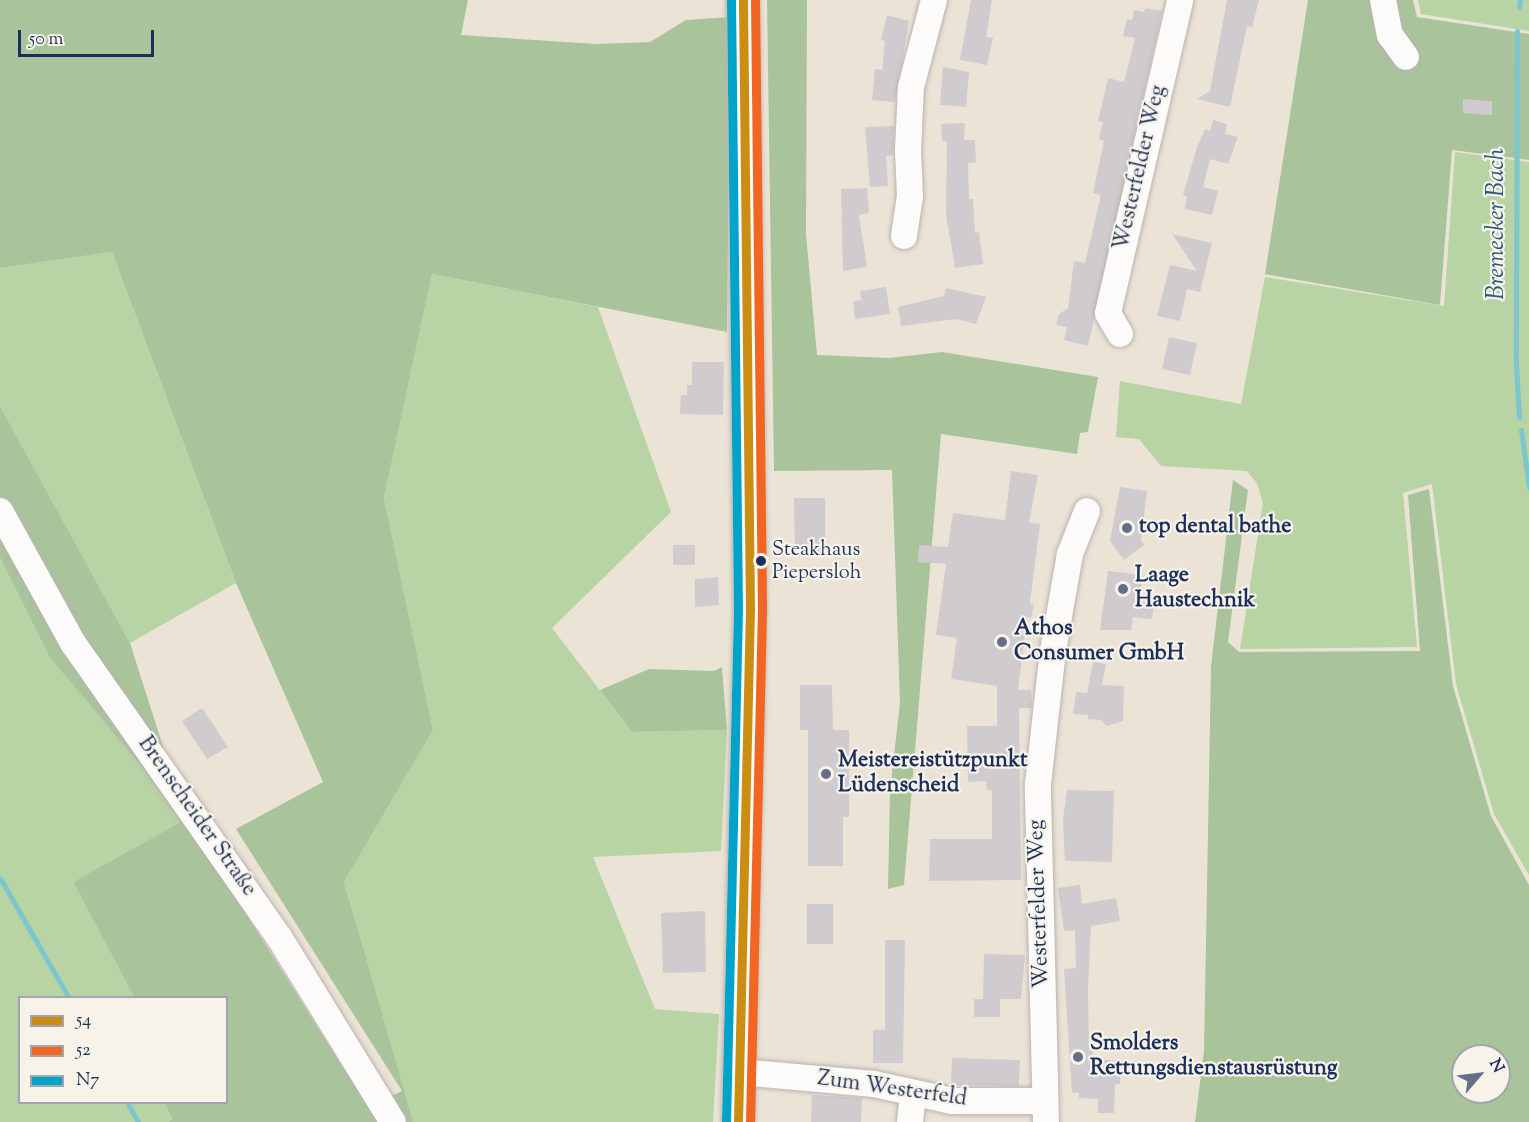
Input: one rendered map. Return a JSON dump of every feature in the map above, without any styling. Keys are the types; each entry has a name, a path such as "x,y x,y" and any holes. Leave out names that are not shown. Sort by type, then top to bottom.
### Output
{"main road":[{"path":"738,1122 750,621 743,0"}],"street":[{"path":"904,236 910,196 908,150 911,87 934,0"},
{"name":"Westerfelder Weg","path":"1120,334 1108,313 1180,0"},
{"path":"1383,0 1390,35 1406,57"},
{"name":"Brenscheider Straße","path":"0,511 73,643 243,882 393,1122"},
{"name":"Westerfelder Weg","path":"1045,1111 1044,942 1038,784 1053,651 1070,554 1087,511"},
{"name":"Zum Westerfeld","path":"740,1072 874,1084 952,1101 1045,1111"},
{"path":"910,1122 913,1093"}],"green space":[{"path":"0,0 468,0 461,35 596,44 650,42 686,20 730,17 727,332 432,274 384,498 433,730 344,882 413,1122 168,1122 172,1120 165,1104 228,1104 228,996 133,996 73,882 186,819 368,1107 402,1091 236,829 323,782 236,583 112,252 0,268"},
{"path":"767,0 807,0 806,234 817,355 889,358 942,352 1098,377 1088,432 1080,433 1077,454 941,434 904,885 888,889 890,790 900,703 892,470 774,471"},
{"path":"1308,0 1413,0 1417,17 1529,34 1529,160 1452,150 1440,305 1265,274"},
{"path":"1418,0 1529,0 1529,31 1421,14"},
{"path":"1455,152 1529,162 1529,875 1494,814 1456,684 1432,484 1403,493 1417,647 1240,649 1263,503 1257,483 1247,471 1161,466 1139,439 1116,437 1120,381 1241,404 1265,277 1444,306"},
{"path":"112,252 236,583 130,643 0,406 0,268"},
{"path":"432,274 598,307 671,512 552,628 632,732 727,730 721,851 593,857 655,1009 719,1014 713,1122 413,1122 402,1090 344,882 433,730 384,498"},
{"path":"0,406 130,643 186,819 50,658 0,558"},
{"path":"1233,480 1248,490 1228,642 1239,652 1420,651 1408,495 1429,489 1453,686 1491,816 1529,885 1529,1122 1195,1122 1204,1051 1211,666"},
{"path":"0,558 50,658 186,819 73,882 133,996 18,996 18,1104 165,1104 172,1121 0,1122"},
{"path":"722,667 727,730 632,732 600,690 649,669 714,671"}],"building":[{"path":"971,0 992,0 986,37 993,38 987,65 960,60"},
{"path":"1227,0 1259,0 1252,27 1247,26 1230,107 1197,99 1210,91"},
{"path":"1145,8 1162,11 1088,346 1064,340 1067,327 1056,325 1059,314 1068,308 1074,261 1085,263 1101,195 1093,193 1104,141 1099,139 1103,122 1098,121 1108,78 1124,82 1135,38 1123,36 1127,19 1132,20 1134,10 1144,12"},
{"path":"887,15 909,21 895,102 872,100 875,69 882,70 885,41 881,40"},
{"path":"943,67 969,72 966,107 940,105"},
{"path":"1463,99 1492,101 1492,115 1463,113"},
{"path":"1213,120 1227,124 1225,134 1238,137 1228,164 1210,159 1203,187 1218,191 1212,215 1185,209 1187,196 1183,195 1197,147 1205,129 1210,131"},
{"path":"965,123 964,140 975,140 976,162 968,163 969,199 973,199 975,233 979,232 983,264 955,268 946,215 947,141 942,141 941,124"},
{"path":"894,126 893,155 886,156 888,186 870,187 865,127"},
{"path":"867,188 869,213 859,215 867,267 843,271 841,189"},
{"path":"1172,234 1212,243 1200,292 1187,289 1180,321 1157,316 1170,265 1197,271"},
{"path":"886,287 890,314 855,319 853,301 861,300 860,291"},
{"path":"946,288 986,297 976,324 956,319 901,326 898,307 944,296"},
{"path":"1169,337 1197,343 1190,375 1162,369"},
{"path":"692,362 724,362 723,415 680,414 681,395 687,395 687,385 692,385"},
{"path":"1011,471 1038,475 1029,523 1040,524 1030,603 1034,605 1031,618 1027,617 1018,690 1031,690 1032,708 1019,708 1021,880 929,881 930,839 992,839 992,790 987,790 986,781 968,782 967,726 997,726 997,686 951,679 957,638 936,635 946,564 918,562 919,545 948,547 953,513 1005,520"},
{"name":"top dental bathe","path":"1120,487 1147,491 1141,541 1144,545 1124,560 1110,541"},
{"path":"794,498 825,498 825,557 795,557"},
{"path":"673,545 695,545 695,565 673,565"},
{"name":"Laage Haustechnik","path":"1108,571 1143,575 1139,601 1154,604 1152,619 1133,617 1131,630 1100,630"},
{"path":"718,577 719,605 695,607 695,579"},
{"path":"1093,662 1106,664 1102,685 1124,686 1123,721 1107,726 1101,720 1088,719 1088,715 1073,714 1076,692 1087,693"},
{"name":"Meistereistützpunkt Lüdenscheid","path":"800,685 832,685 833,730 849,730 849,817 843,817 843,866 808,866 808,730 800,730"},
{"path":"202,708 228,747 207,759 182,721"},
{"path":"1067,790 1114,791 1112,862 1065,861 1063,820"},
{"path":"1080,885 1082,904 1116,898 1120,921 1091,926 1088,987 1089,1050 1093,1050 1093,1059 1121,1061 1120,1084 1115,1084 1114,1113 1098,1113 1098,1099 1079,1098 1079,1093 1072,1093 1064,969 1076,968 1075,930 1064,931 1058,888"},
{"path":"807,904 833,904 833,944 807,944"},
{"path":"705,911 706,972 663,973 661,913"},
{"path":"885,940 905,940 903,1063 873,1063 873,1030 885,1030"},
{"path":"984,954 1025,955 1021,999 1000,999 1000,1017 974,1017 974,999 983,999"},
{"path":"952,1058 1020,1060 1019,1086 951,1085"},
{"path":"812,1095 862,1098 861,1122 811,1122"}],"waterway":[{"name":"Bremecker Bach","path":"1519,7 1520,0"},
{"name":"Bremecker Bach","path":"1517,31 1516,365 1519,417"},
{"name":"Bremecker Bach","path":"1521,430 1529,487"},
{"path":"0,878 68,996"},
{"path":"128,1104 138,1122"}],"transit line":[{"name":"N7","path":"726,1122 738,610 731,0"},
{"name":"54","path":"738,1122 750,610 743,0"},
{"name":"52","path":"750,1122 762,610 755,0"}],"place":[{"name":"top dental bathe","path":"1127,528"},
{"name":"Steakhaus Piepersloh","path":"761,561"},
{"name":"Laage Haustechnik","path":"1123,589"},
{"name":"Athos Consumer GmbH","path":"1002,642"},
{"name":"Meistereistützpunkt Lüdenscheid","path":"826,774"},
{"name":"Smolders Rettungsdienstausrüstung","path":"1078,1057"}]}
